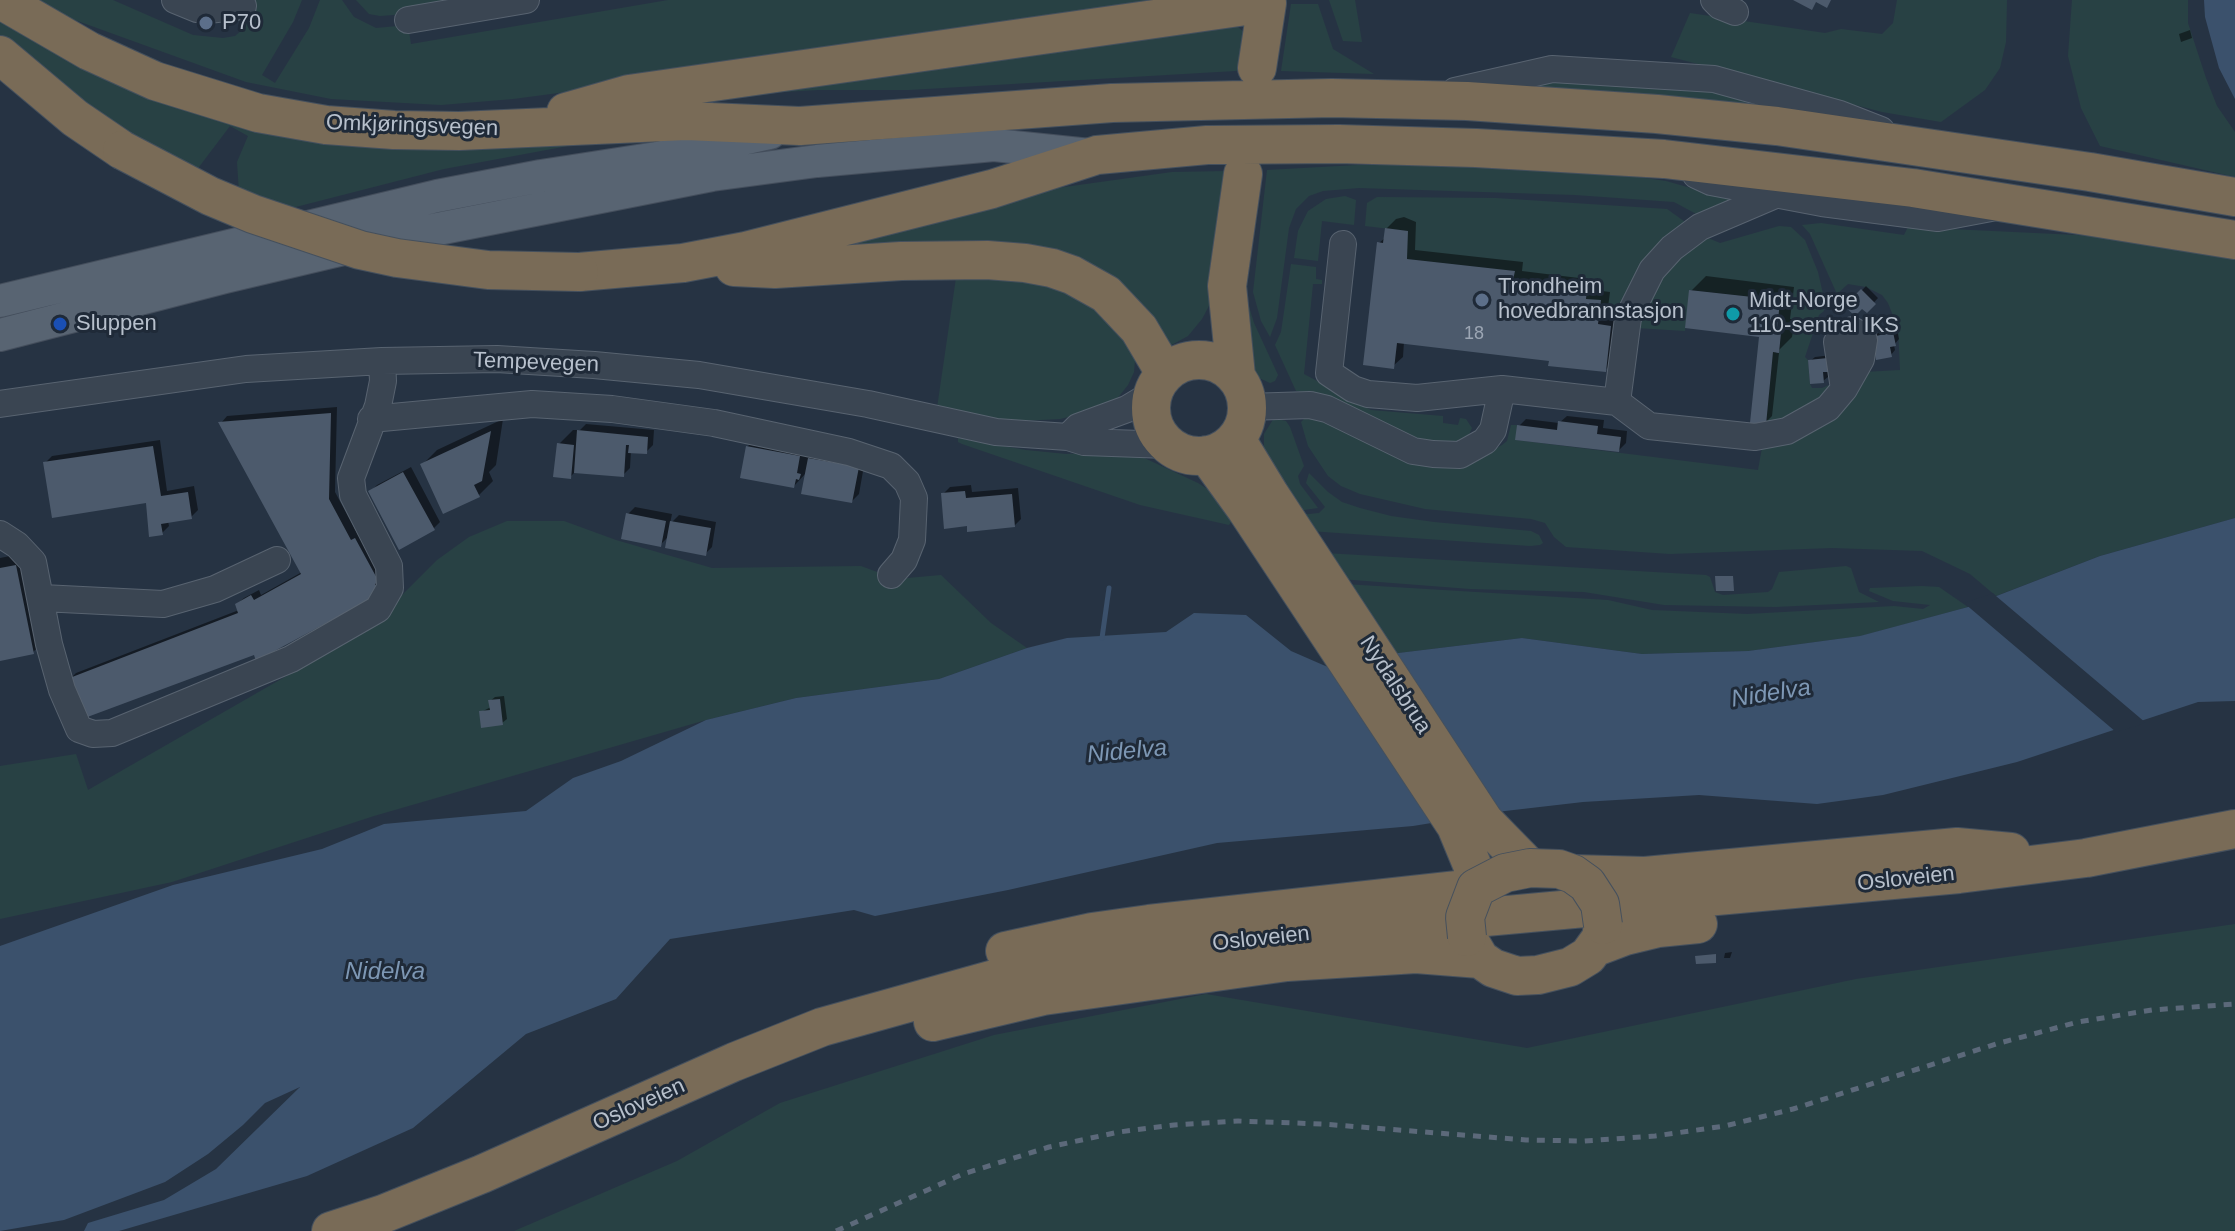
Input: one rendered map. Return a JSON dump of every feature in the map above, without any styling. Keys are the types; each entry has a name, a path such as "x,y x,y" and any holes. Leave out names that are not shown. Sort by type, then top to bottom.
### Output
{"highway":[{"name":"Omkjøringsvegen","path":"1,0 120,67 202,98 258,113 326,125 394,130 506,130 686,121 800,126 1126,102 1332,98 1417,100 1657,114 1777,126 1926,146 2235,197"},
{"path":"506,130 629,94 1267,1 1257,68"},
{"path":"0,55 75,118 122,150 210,196 360,250 488,270 579,272 683,263 803,237 992,189 1097,155 1207,145 1339,144 1664,159 1913,188 2235,240"},
{"path":"1231,419 1227,286 1243,174"},
{"path":"683,263 775,269 901,261 987,260 1052,268 1106,294 1139,329 1168,376"},
{"path":"1227,286 1206,329 1168,376 1152,418 1156,430 1168,445 1184,454 1231,419"},
{"path":"1168,376 1196,359 1218,363 1231,419 1258,502"},
{"name":"Nydalsbrua","path":"1258,502 1484,821 1530,868"},
{"name":"Nydalsbrua","path":"1258,502 1456,826 1478,886"},
{"name":"Osloveien","path":"331,1231 383,1214 507,1164 822,1027 1005,976 1133,953 1287,935 1902,879 2086,858 2235,829"},
{"path":"1573,874 1645,876 1957,847 2086,858"},
{"path":"1599,936 1625,936 1658,928 1963,897 2086,858"},
{"path":"822,1027 919,974 1011,950 1092,932 1149,924 1478,886 1505,873 1530,868 1559,869 1587,884 1600,904 1599,936 1582,961 1570,967 1538,975 1508,975 1474,948 1465,917 1478,886"},
{"path":"757,1053 880,1036 1043,996 1287,962 1474,948"}],"main road":[{"path":"0,301 437,196 657,158 800,126"},
{"path":"0,335 210,280 420,231 712,175 817,161 994,145 1097,155"}],"street":[{"path":"175,0 197,9 243,6"},
{"path":"408,20 526,0"},
{"path":"1664,159 1711,182 1777,195 1938,218 2018,203"},
{"path":"1617,402 1628,318 1652,270 1672,248 1700,227 1777,195"},
{"path":"1343,244 1329,373 1353,389 1368,394 1417,398 1502,389 1617,402 1649,426 1755,437 1787,431 1814,418 1828,408 1844,389"},
{"name":"Tempevegen","path":"0,404 246,369 382,361 497,359 684,374 786,389 996,432 1068,437 1084,442 1168,445"},
{"path":"0,534 17,545 33,562 49,644 72,717 79,729 93,734 112,733 291,659 378,609 390,588 389,566 353,495 351,478 381,393 382,361"},
{"path":"1068,437 1078,427 1127,409 1168,376"},
{"path":"1231,419 1310,405 1327,409 1413,451 1460,455 1485,441 1493,430 1502,389"},
{"path":"371,419 532,404 599,408 714,423 849,452 891,466 907,482 914,498 912,540 904,560 891,575"},
{"path":"42,598 163,604 215,589 277,560"}],"green space":[{"path":"32,0 113,0 193,35 223,38 235,36 242,30 249,0 302,0 293,22 262,75 275,83 309,28 320,0 342,0 354,17 376,28 408,25 411,44 668,0 1205,0 619,85 441,105 331,99 246,82 50,11"},
{"path":"356,0 475,0 407,14 380,16 369,14"},
{"path":"1329,0 1355,0 1362,42 1343,41"},
{"path":"1897,0 2007,0 2006,42 2000,68 1985,90 1941,122 1882,112 1671,57 1690,13 1825,33 1841,29 1882,34 1893,23"},
{"path":"2072,0 2188,0 2188,23 2206,78 2217,106 2235,132 2235,177 2100,146 2081,108 2068,56"},
{"path":"1291,4 1318,4 1333,49 1374,74 1281,71"},
{"path":"0,16 143,92 611,138 444,169 284,210 239,192 237,162 248,136 230,126 196,171 128,136 19,54 0,36"},
{"path":"1231,21 1246,34 1241,70 1235,71 909,90 818,90 714,96"},
{"path":"1550,75 1711,86 1783,107 1524,87"},
{"path":"1431,165 1618,174 1666,181 1733,200 1700,216 1674,202 1575,195 1359,188 1323,191 1309,196 1296,209 1289,228 1277,318 1270,337 1261,321 1253,292 1267,170"},
{"path":"1230,171 1210,304 1188,336 1166,348 1118,287 774,262 1043,190 1172,172"},
{"path":"1345,196 1356,200 1354,225 1322,221 1318,261 1294,258 1298,231 1308,211 1326,199"},
{"path":"1377,197 1496,198 1667,209 1688,224 1620,320 1599,317 1601,301 1586,299 1586,289 1513,280 1514,271 1407,259 1407,231 1365,226 1367,203"},
{"path":"1821,223 1904,235 1908,227 2119,237 2235,259 2235,518 2100,556 1996,596 1970,574 1922,551 1832,548 1670,554 1566,547 1554,537 1545,523 1531,519 1425,509 1360,494 1328,476 1308,446 1301,422 1306,417 1312,417 1362,438 1476,460 1507,441 1511,425 1517,425 1516,440 1758,470 1763,442 1864,372 1900,370 1898,328 1888,303 1882,295 1866,287 1848,284 1837,294 1810,234 1802,225"},
{"path":"1779,226 1791,227 1805,240 1823,294 1824,311 1819,315 1805,357 1808,360 1810,384 1812,388 1822,388 1834,383 1837,389 1824,407 1791,424 1777,428 1750,427 1750,423 1766,425 1773,352 1779,353 1780,300 1690,290 1685,331 1636,328 1646,298 1659,275 1675,256 1701,235 1720,243"},
{"path":"1291,264 1316,267 1316,279 1322,280 1322,284 1313,284 1304,374 1371,410 1443,416 1443,423 1458,425 1460,418 1466,419 1472,428 1468,437 1456,443 1424,443 1320,395 1296,391 1275,345 1281,332"},
{"path":"957,271 995,271 1081,295 1131,346 1135,360 1128,385 1116,400 1090,412 1060,419 1022,421 972,417 937,408"},
{"path":"1246,278 1247,300 1254,323 1278,375 1270,383 1257,377 1244,358 1239,342"},
{"path":"1274,418 1286,421 1290,427 1304,466 1298,476 1300,484 1318,508 1297,511 1264,455 1264,434"},
{"path":"958,438 1066,454 1106,452 1140,456 1198,483 1215,494 1235,516 1229,525 1140,505 962,444"},
{"path":"1309,473 1342,502 1360,508 1434,522 1531,531 1539,535 1543,543 1530,546 1309,531 1299,515 1319,513 1325,507 1306,483"},
{"path":"507,521 564,521 712,568 861,566 896,579 941,575 991,623 1027,648 939,679 796,698 706,720 374,816 172,882 0,919 0,766 76,754 88,790 297,670 377,620 437,560 469,537"},
{"path":"1324,553 1706,575 1710,577 1715,592 1723,595 1768,592 1779,572 1846,566 1851,568 1859,592 1879,602 1775,607 1664,605 1584,592 1470,589 1340,579"},
{"path":"1344,584 1608,600 1652,610 1747,614 1894,606 1923,609 1930,605 1893,601 1869,591 1870,588 1922,586 1939,587 1968,607 1861,636 1748,651 1642,654 1522,638 1390,654"},
{"path":"2235,924 2235,1231 514,1231 677,1161 780,1103 994,1035 1206,994 1527,1048 1856,979"}],"water":[{"path":"2204,0 2235,0 2235,99 2219,68 2205,17"},
{"name":"Nidelva","path":"2235,518 2235,701 2198,702 2017,762 1883,795 1817,804 1699,795 1583,802 1413,826 1217,843 875,916 854,910 670,939 616,999 526,1034 413,1128 307,1176 119,1231 84,1231 88,1223 164,1200 216,1169 300,1087 265,1103 208,1154 165,1182 64,1220 0,1231 0,946 173,885 322,849 384,824 526,811 573,778 621,761 706,720 796,698 939,679 1027,648 1067,638 1166,632 1194,613 1246,615 1291,651 1330,668 1390,654 1522,638 1642,654 1748,651 1860,636 1968,607 2100,556"}],"pier":[{"path":"1993,593 2146,723 2116,732 1964,603"}],"building":[{"path":"1793,0 1831,0 1827,8 1816,2 1812,10"},
{"name":"Trondheim hovedbrannstasjon","path":"1385,228 1408,231 1407,259 1515,271 1513,280 1587,289 1586,299 1601,300 1598,324 1611,326 1606,372 1548,366 1549,361 1397,343 1394,369 1363,365 1377,242 1383,243"},
{"path":"1861,289 1876,304 1867,313 1862,309 1855,316 1844,306"},
{"name":"Midt-Norge 110-sentral IKS","path":"1689,290 1780,300 1779,353 1773,352 1766,425 1750,423 1759,337 1685,328"},
{"path":"1893,332 1896,346 1890,347 1892,357 1876,360 1872,337"},
{"path":"1828,358 1830,372 1823,372 1824,383 1810,384 1808,360"},
{"path":"331,413 329,499 379,582 375,584 380,594 256,661 254,655 82,719 67,679 238,613 235,604 251,595 254,600 301,574 218,422"},
{"path":"1558,421 1598,426 1597,434 1621,437 1619,452 1515,440 1517,425 1557,430"},
{"path":"577,430 648,437 647,454 628,453 629,445 626,445 624,477 574,473"},
{"path":"491,431 482,481 474,485 480,497 443,514 420,464"},
{"path":"557,443 574,445 571,479 553,477"},
{"path":"153,446 161,496 188,492 192,519 161,524 163,535 149,537 146,503 52,518 43,462"},
{"path":"746,446 800,456 797,473 801,474 794,488 740,478"},
{"path":"808,458 859,467 852,503 801,494"},
{"path":"403,472 435,530 399,550 368,491"},
{"path":"965,491 966,498 1012,494 1015,527 967,532 967,526 944,529 941,493"},
{"path":"626,513 666,521 661,547 621,539"},
{"path":"670,521 711,528 706,556 665,548"},
{"path":"16,565 34,654 0,661 0,568"},
{"path":"1715,576 1733,576 1734,591 1716,591"},
{"path":"500,699 503,725 481,728 479,711 490,710 488,700"},
{"path":"1716,954 1716,963 1696,964 1695,956"}],"waterway":[{"path":"1102,638 1109,588"}],"railway":[{"path":"836,1231 963,1174 1049,1147 1119,1132 1238,1121 1323,1124 1526,1140 1584,1141 1655,1136 1725,1126 1793,1109 1996,1044 2078,1022 2152,1010 2235,1004"}],"place":[{"name":"P70","path":"206,23"},
{"name":"Trondheim hovedbrannstasjon","path":"1482,300"},
{"name":"Midt-Norge 110-sentral IKS","path":"1733,314"},
{"name":"Sluppen","path":"60,324"}]}
